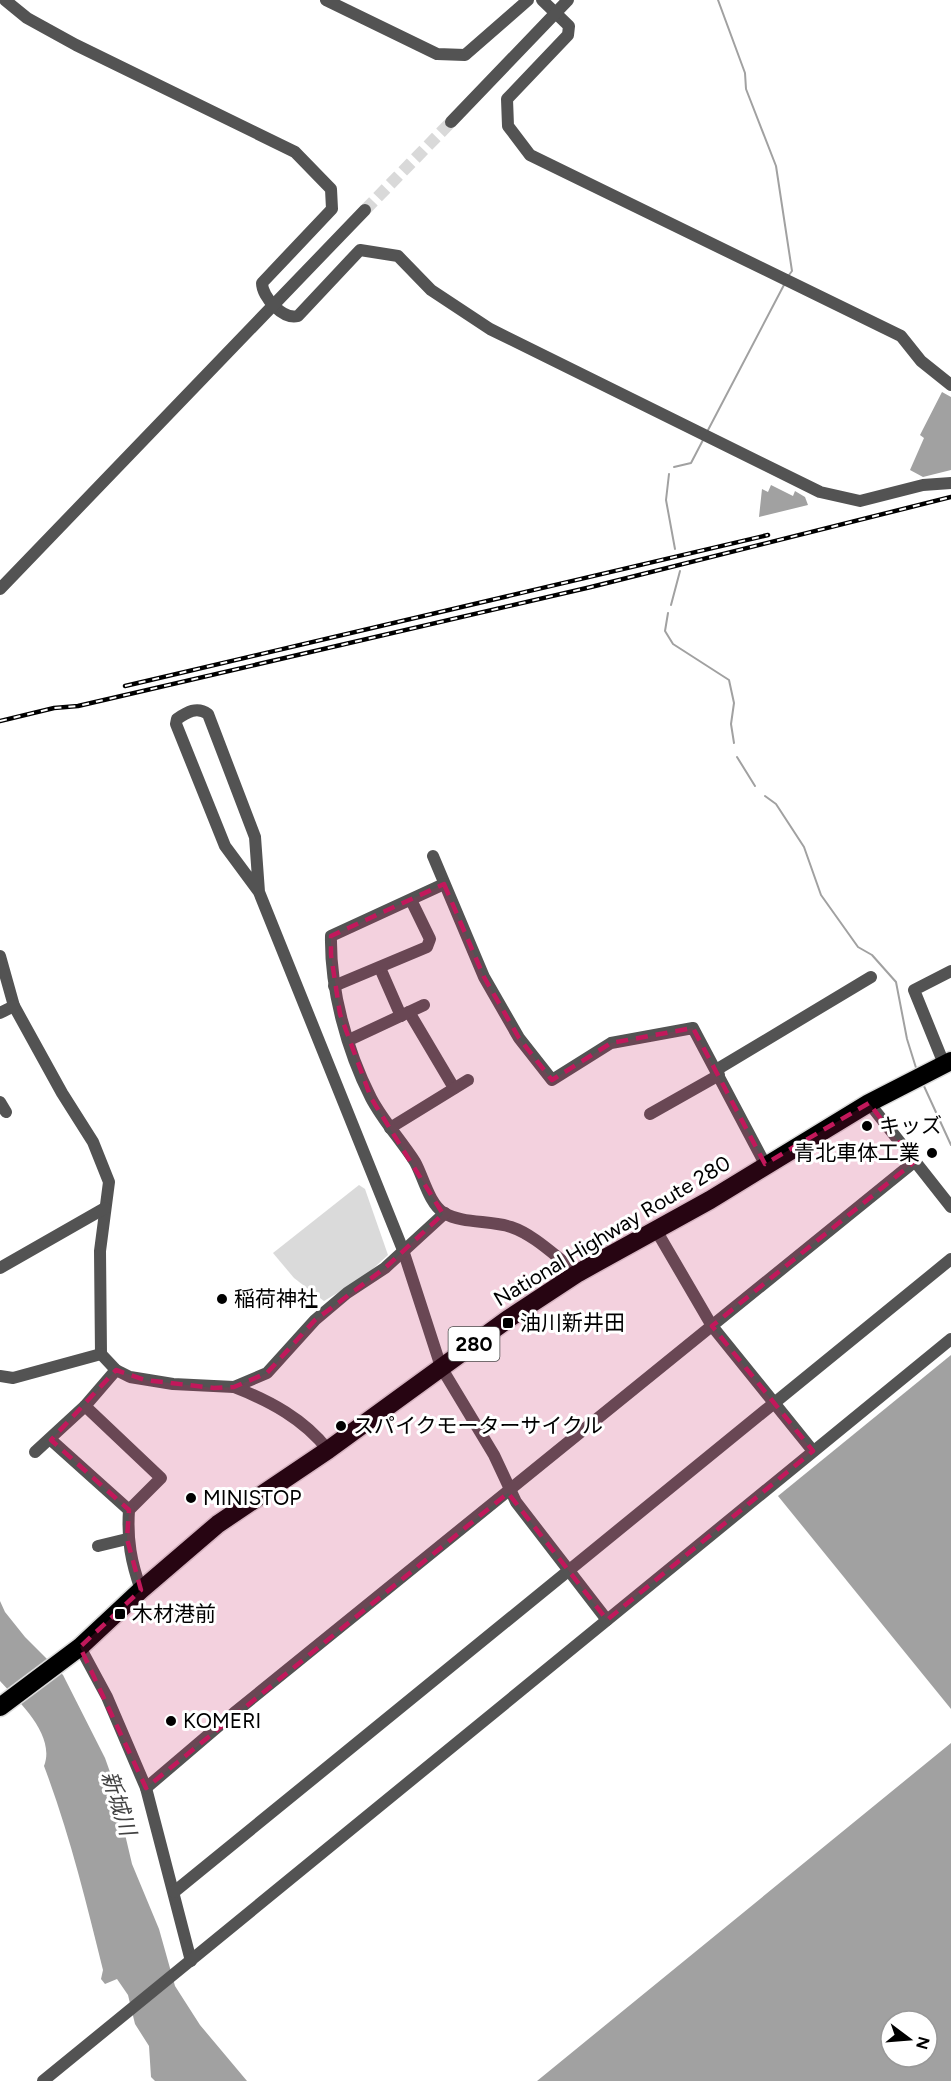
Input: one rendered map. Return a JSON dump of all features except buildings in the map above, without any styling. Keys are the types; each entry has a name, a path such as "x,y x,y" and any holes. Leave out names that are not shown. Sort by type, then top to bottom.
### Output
{"highway":[{"name":"National Highway Route 280","path":"2,1705 80,1647 141,1590 218,1524 328,1450 441,1367 578,1273 656,1230 869,1103 935,1069"}],"street":[{"path":"5,0 27,18 76,45 296,152 331,189 332,209 262,283 262,290 286,315 298,316 360,250 398,256 431,290 490,329 820,492 860,501 923,485 951,483"},
{"path":"326,0 437,54 465,55 528,0"},
{"path":"542,0 569,26 568,35 507,99 508,126 530,155 901,336 921,361 951,385"},
{"path":"452,122 568,0"},
{"path":"0,589 365,210"},
{"path":"259,892 255,837 208,714 202,710 196,710 177,719 176,724 225,846 259,892 403,1250 441,1367 494,1455 510,1491 607,1620"},
{"path":"433,856 489,986 519,1038 552,1080 611,1043 693,1028 765,1164"},
{"path":"444,884 332,936 334,986 349,1040 371,1098 416,1164 424,1183 445,1213 501,1224 523,1232 578,1273"},
{"path":"334,986 427,947 430,939 411,900"},
{"path":"0,956 14,1006 62,1093 93,1142 107,1172 109,1182 98,1290 101,1354 116,1370 130,1377 145,1380 214,1388 234,1387 267,1373 315,1320 347,1293 385,1268 445,1213"},
{"path":"380,968 405,1014 454,1088"},
{"path":"935,1069 914,990 951,971"},
{"path":"650,1114 871,977"},
{"path":"349,1040 424,1005"},
{"path":"0,1013 14,1006"},
{"path":"390,1128 468,1080"},
{"path":"869,1103 951,1207"},
{"path":"146,1788 234,1713 914,1162"},
{"path":"0,1268 105,1208"},
{"path":"656,1230 712,1326 813,1451"},
{"path":"174,1892 951,1259"},
{"path":"43,2081 951,1339"},
{"path":"0,1376 13,1378 101,1354"},
{"path":"35,1452 51,1440 85,1406 116,1370"},
{"path":"234,1387 267,1400 314,1432 328,1450"},
{"path":"85,1406 161,1478 129,1510 127,1539 131,1563 141,1590"},
{"path":"51,1440 129,1510"},
{"path":"98,1546 127,1539"},
{"path":"80,1647 107,1697 146,1788 174,1892 187,1964"}],"highlighted area":[{"path":"444,884 484,977 519,1038 552,1080 611,1043 693,1028 765,1164 869,1103 914,1162 712,1326 813,1451 607,1620 508,1493 146,1788 80,1647 141,1590 127,1539 129,1510 51,1440 116,1370 145,1380 214,1388 234,1387 267,1373 315,1320 385,1268 443,1214 371,1098 340,1014 331,955 331,936"}],"shaded area":[{"path":"359,1185 365,1189 388,1255 364,1277 324,1301 294,1278 273,1253"}],"water":[{"path":"942,392 951,397 951,470 923,477 910,470 924,438 920,435"},
{"path":"771,485 793,496 795,491 805,497 808,505 759,517 762,489 768,492"},
{"path":"951,1355 951,1709 778,1496"},
{"name":"新城川","path":"0,1601 5,1612 25,1637 63,1675 105,1758 121,1803 120,1813 132,1864 159,1929 175,1986 200,2025 247,2081 155,2081 151,2077 149,2046 135,2024 128,1995 117,1979 105,1984 101,1979 103,1970 83,1893 69,1841 44,1766 45,1743 34,1720 0,1681"},
{"path":"951,1743 951,2081 537,2081"}],"waterway":[{"path":"718,0 745,73 746,89 776,166 792,271 789,275"},
{"path":"707,432 785,283"},
{"path":"674,467 691,463 703,440"},
{"path":"669,474 666,500 675,549"},
{"path":"671,605 680,571"},
{"path":"668,613 665,631 673,644 729,680 734,703 731,724 734,743"},
{"path":"737,757 755,786"},
{"path":"765,796 776,804 804,847 821,895 858,947 872,955 896,982 907,1039 917,1071"},
{"path":"923,1084 951,1145"}],"tunnel":[{"path":"365,210 451,122"}],"railway":[{"path":"0,721 54,708 78,706 591,587 951,497"},
{"path":"125,686 768,535"}],"place":[{"name":"キッズ","path":"867,1126"},
{"name":"青北車体工業","path":"932,1153"},
{"name":"稲荷神社","path":"222,1299"},
{"name":"油川新井田","path":"508,1323"},
{"name":"スパイクモーターサイクル","path":"341,1426"},
{"name":"MINISTOP","path":"191,1498"},
{"name":"木材港前","path":"120,1614"},
{"name":"KOMERI","path":"171,1721"}]}
